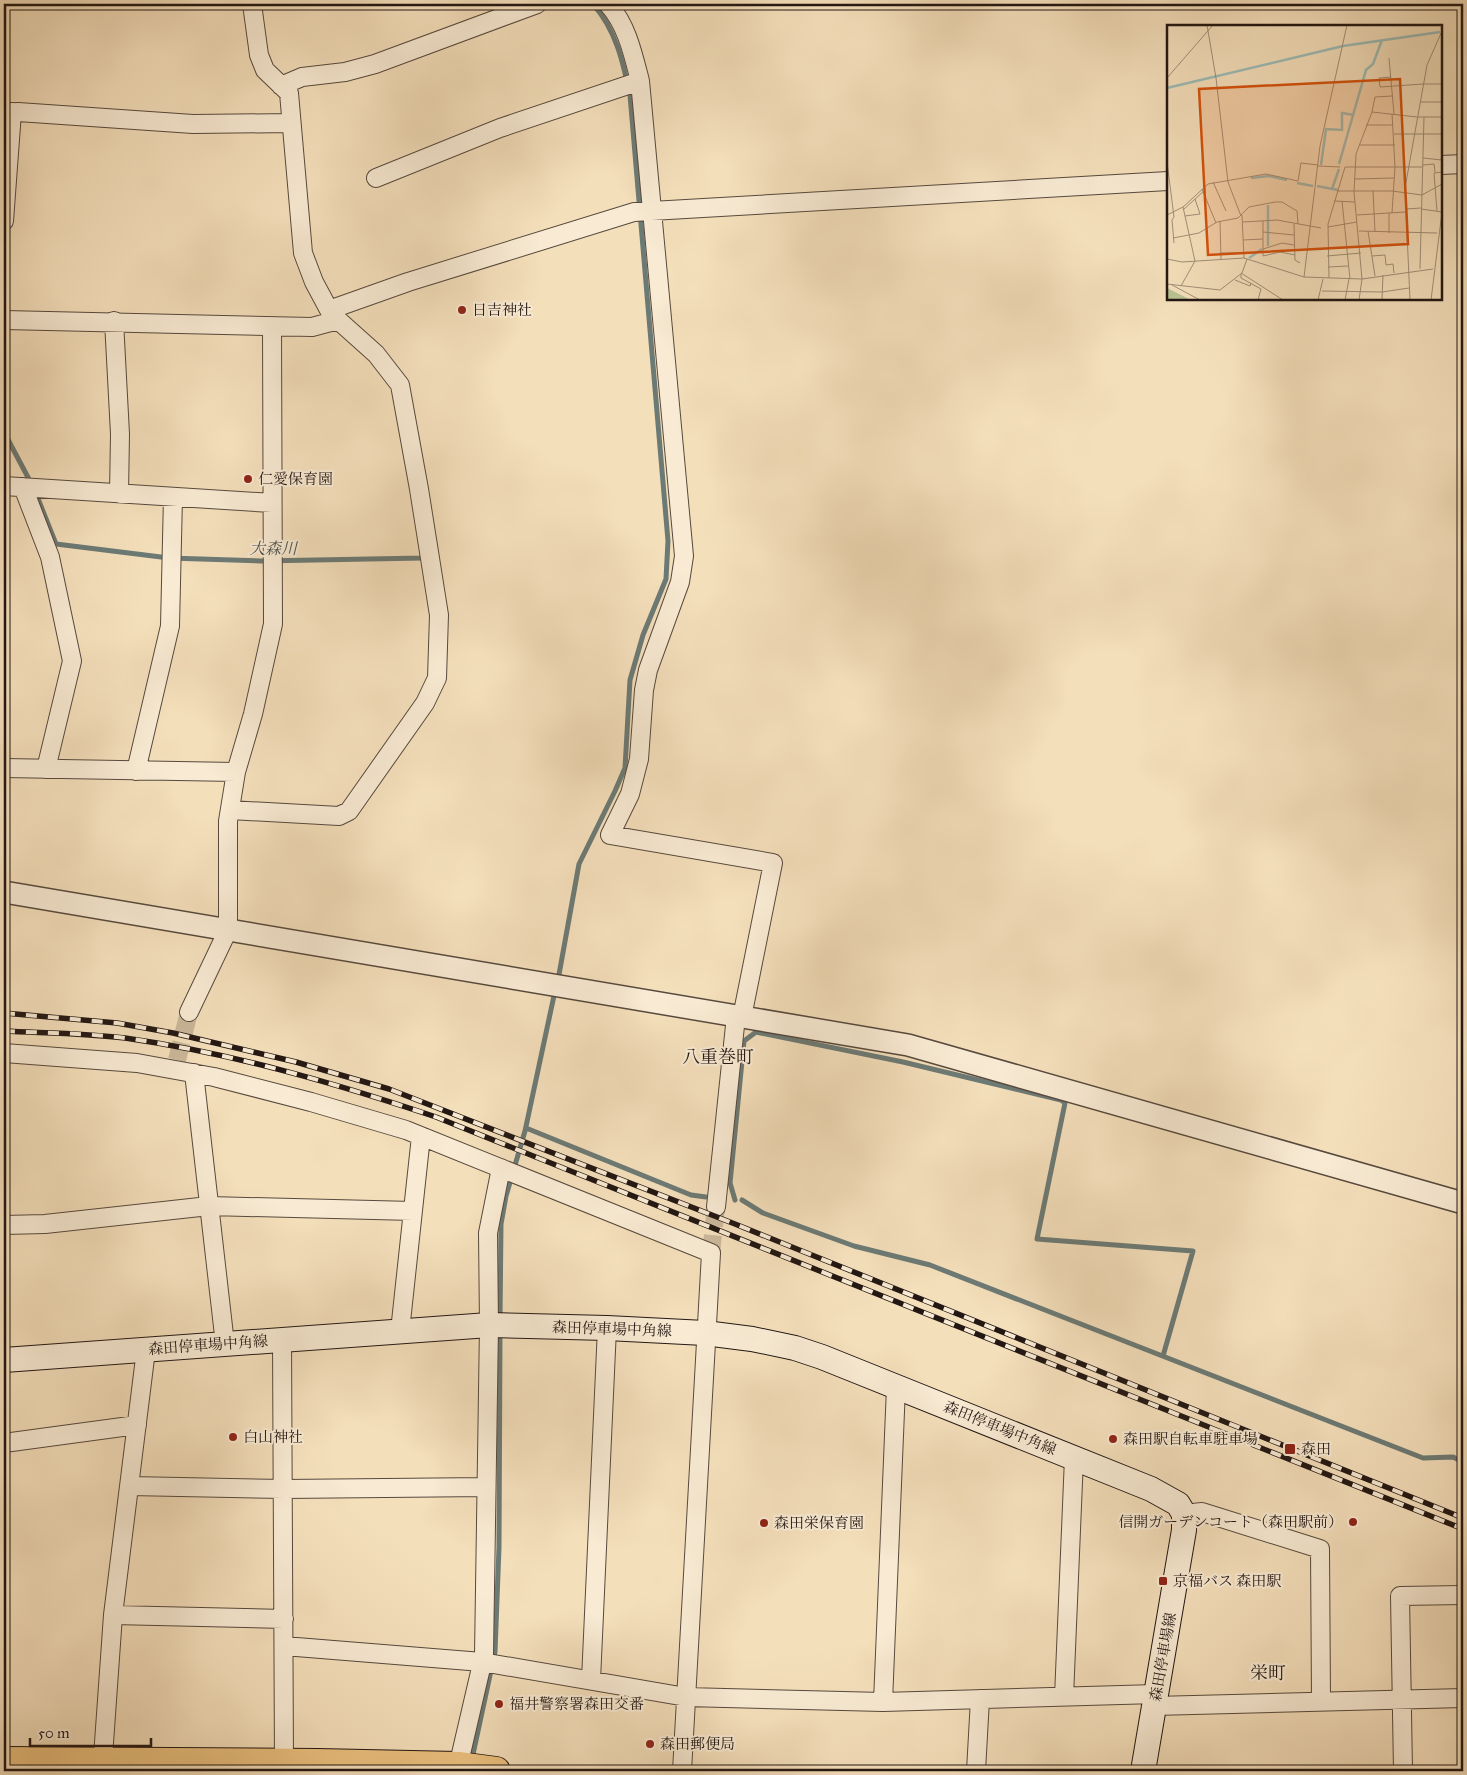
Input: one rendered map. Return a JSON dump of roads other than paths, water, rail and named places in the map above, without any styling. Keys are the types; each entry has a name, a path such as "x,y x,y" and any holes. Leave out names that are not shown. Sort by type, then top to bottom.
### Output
{"main road":[{"name":"森田停車場中角線","path":"4,1360 498,1325 705,1333 752,1339 795,1348 822,1357 1151,1489 1178,1504 1184,1514"},
{"name":"森田停車場線","path":"1143,1771 1184,1530 1184,1514"},
{"path":"4,1761 102,1767 209,1767 284,1763 318,1767 458,1768 496,1771"}],"street":[{"path":"230,810 339,816 349,811 425,703 437,678 439,615 400,385 376,354 333,315 314,282 304,253 289,93 265,70 259,55 252,4"},
{"path":"281,86 302,77 345,72 376,64 537,4"},
{"path":"608,4 615,12 628,38 644,211 684,556 680,582 648,670 644,690 639,759 630,794 610,835 772,863 739,1016 716,1207"},
{"path":"376,178 500,128 632,83"},
{"path":"4,220 8,112 193,124 291,123"},
{"path":"1442,166 1463,164"},
{"path":"4,320 312,327 333,315 408,282 644,211 1167,181"},
{"path":"114,322 120,434 119,494"},
{"path":"189,1012 228,930 228,822 236,772 253,714 273,624 272,326"},
{"path":"4,486 272,503"},
{"path":"30,488 50,557 72,661 46,769"},
{"path":"136,771 170,626 173,497"},
{"path":"4,768 236,772"},
{"path":"4,892 908,1045 1463,1204"},
{"path":"4,1053 176,1065 194,1073 311,1102 406,1130 710,1253 682,1771"},
{"path":"194,1073 226,1344"},
{"path":"400,1331 421,1136"},
{"path":"458,1768 484,1655 486,1487 498,1325 488,1233 501,1168"},
{"path":"4,1225 45,1224 210,1206 413,1211"},
{"path":"591,1680 607,1328"},
{"path":"282,1340 284,1763"},
{"path":"102,1767 113,1615 146,1350"},
{"path":"882,1702 896,1387"},
{"path":"4,1442 137,1424"},
{"path":"1064,1697 1074,1458"},
{"path":"129,1486 284,1489 486,1487"},
{"path":"1184,1514 1202,1512 1320,1549 1321,1701"},
{"path":"1403,1771 1400,1596 1463,1595"},
{"path":"113,1615 284,1619"},
{"path":"284,1646 482,1662 686,1697 882,1702 1064,1697 1155,1700 1321,1701 1463,1698"},
{"path":"976,1771 980,1699"}],"waterway":[{"path":"558,980 579,864 625,768 630,680 643,635 666,579 668,541 630,95 618,47 608,25 593,4"},
{"name":"大森川","path":"4,432 31,483"},
{"name":"大森川","path":"35,491 56,544 169,558 261,561 423,558 423,554"},
{"path":"500,1319 501,1224 506,1196 525,1131 555,991"},
{"path":"735,1200 730,1183 744,1041 756,1032 903,1062 1061,1100 1065,1103 1037,1239 1193,1251 1163,1356"},
{"path":"526,1128 691,1195 706,1197"},
{"path":"742,1200 763,1213 854,1246 930,1265 1423,1458 1453,1457 1463,1462"},
{"path":"472,1759 495,1652 499,1547 500,1332"}],"tunnel":[{"path":"177,1060 189,1012"},
{"path":"711,1253 716,1207"}],"railway":[{"path":"4,1013 117,1023 173,1033 296,1062 389,1089 735,1224 1463,1518"},
{"path":"4,1031 110,1036 165,1044 282,1070 360,1092 436,1117 1463,1529"}],"place":[{"name":"日吉神社","path":"462,310"},
{"name":"仁愛保育園","path":"248,479"},
{"name":"白山神社","path":"233,1437"},
{"name":"森田駅自転車駐車場","path":"1113,1439"},
{"name":"森田","path":"1290,1449"},
{"name":"信開ガーデンコート（森田駅前）","path":"1353,1522"},
{"name":"森田栄保育園","path":"764,1523"},
{"name":"京福バス 森田駅","path":"1163,1581"},
{"name":"福井警察署森田交番","path":"499,1704"},
{"name":"森田郵便局","path":"650,1744"}],"district":[{"name":"八重巻町","path":"718,1057"},
{"name":"栄町","path":"1268,1673"}]}
